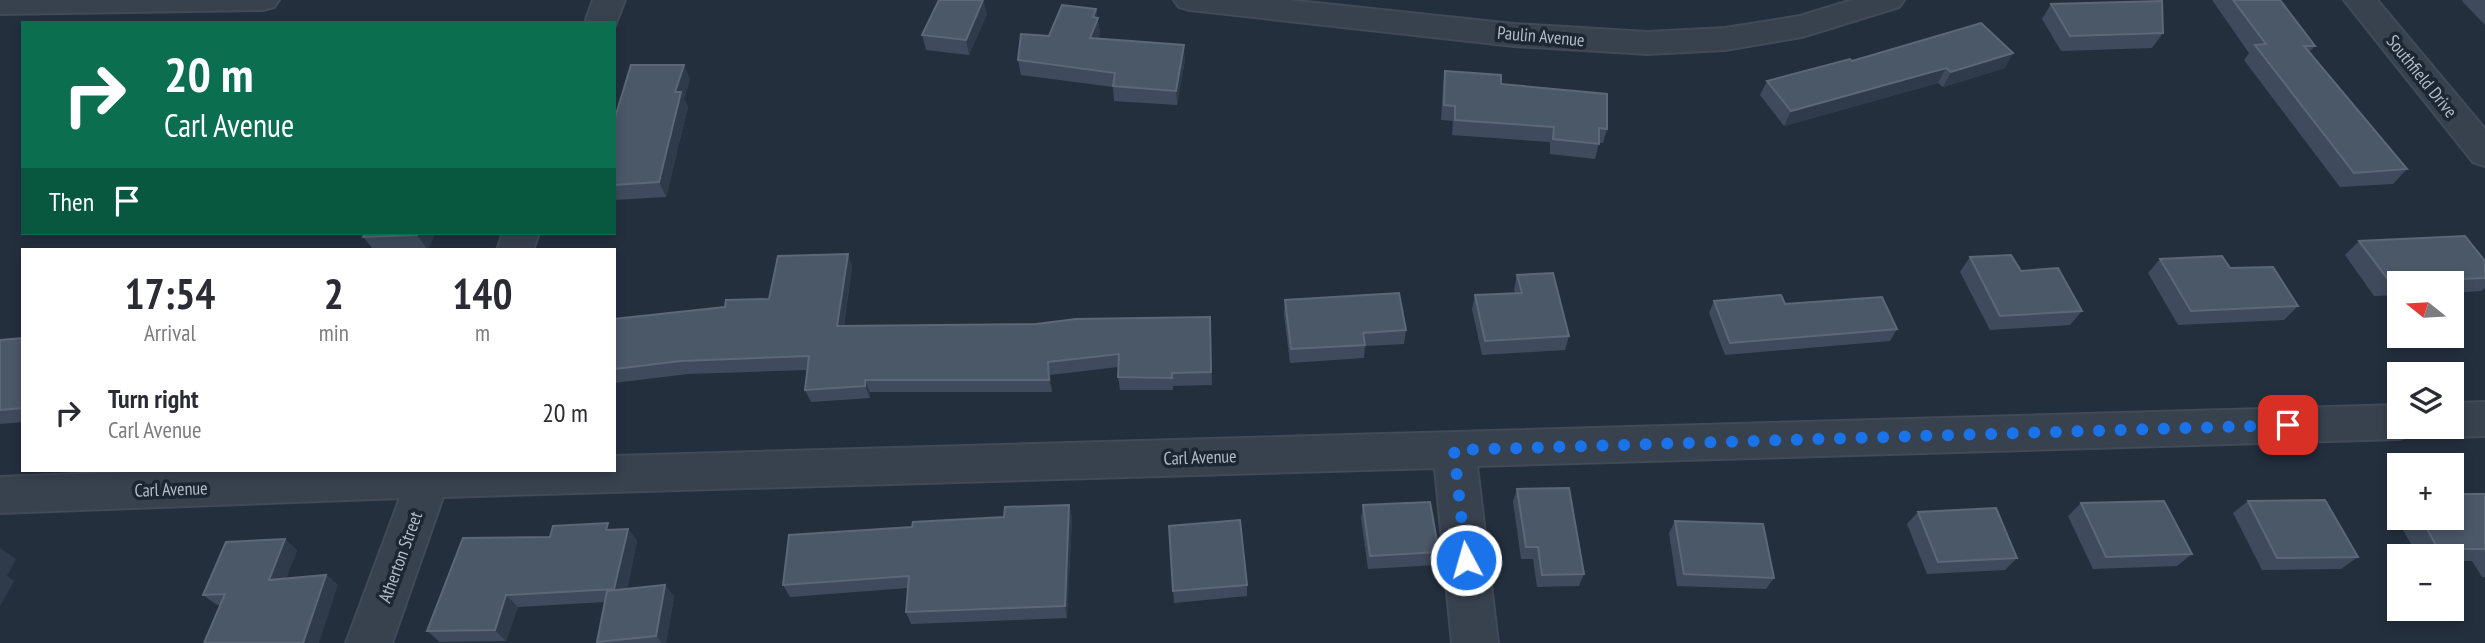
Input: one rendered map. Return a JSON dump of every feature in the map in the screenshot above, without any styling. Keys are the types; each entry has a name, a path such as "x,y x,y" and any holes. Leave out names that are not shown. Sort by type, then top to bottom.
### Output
{"street":[{"path":"0,4 263,0"},
{"path":"602,21 609,0"},
{"name":"Paulin Avenue","path":"1190,0 1528,36 1647,43 1725,38 1802,26 1888,0"},
{"name":"Southfield Drive","path":"2360,0 2485,153"},
{"path":"2464,420 2485,419"},
{"name":"Carl Avenue","path":"616,470 1454,450 2387,422"},
{"path":"1454,450 1475,643"},
{"name":"Carl Avenue","path":"0,495 430,475 553,472"},
{"name":"Atherton Street","path":"369,643 430,475"}],"building":[{"path":"939,0 983,0 966,40 922,35"},
{"path":"2233,0 2280,0 2315,46 2304,46 2407,169 2354,173 2255,45 2266,44"},
{"path":"2162,1 2163,33 2070,36 2051,4"},
{"path":"1062,5 1096,9 1093,17 1098,18 1090,38 1184,45 1176,91 1113,86 1115,73 1018,60 1021,34 1049,36"},
{"path":"1981,23 2013,53 1951,72 1946,68 1791,111 1767,81 1850,59 1852,61"},
{"path":"631,65 684,65 675,92 681,92 659,182 616,185 616,114"},
{"path":"1445,71 1501,75 1501,84 1607,94 1607,129 1599,128 1599,144 1553,139 1554,127 1455,120 1455,106 1444,105"},
{"path":"364,235 417,235 363,237"},
{"path":"2465,236 2485,261 2485,278 2464,279 2464,271 2387,271 2387,278 2359,241"},
{"path":"848,254 837,326 1036,324 1076,319 1210,317 1211,372 1172,373 1172,378 1118,377 1119,354 1048,362 1049,380 865,380 865,386 805,390 809,356 681,361 616,369 616,319 725,307 726,300 769,299 778,256"},
{"path":"2011,255 2021,271 2058,268 2082,311 2000,316 1970,257"},
{"path":"2222,256 2230,268 2273,267 2298,306 2191,311 2160,259"},
{"path":"1553,273 1569,336 1485,341 1475,295 1522,293 1517,275"},
{"path":"1399,293 1406,330 1363,333 1365,345 1291,349 1285,300"},
{"path":"1781,295 1785,304 1882,297 1897,329 1730,343 1714,301"},
{"path":"21,338 21,408 0,410 0,340"},
{"path":"1569,488 1584,574 1542,575 1538,547 1526,547 1517,489"},
{"path":"2464,494 2485,494 2485,549 2464,549 2464,544 2435,544 2428,530 2464,530"},
{"path":"2325,500 2358,557 2277,558 2248,501"},
{"path":"2164,501 2192,554 2106,557 2081,503"},
{"path":"1430,502 1439,552 1370,556 1363,505"},
{"path":"1069,505 1065,606 906,612 909,576 783,585 789,535 912,527 913,522 1004,517 1005,507"},
{"path":"1996,508 2017,558 1938,562 1918,512"},
{"path":"1240,520 1247,585 1173,591 1169,526"},
{"path":"1675,521 1763,524 1774,578 1684,574"},
{"path":"608,523 606,530 628,529 614,589 506,595 495,630 427,631 463,538 550,537 553,526"},
{"path":"285,539 269,580 326,575 303,643 204,643 225,594 203,595 226,542"},
{"path":"665,585 656,636 597,642 607,591"}],"route":[{"path":"1466,560 1454,450 2288,425"}]}
